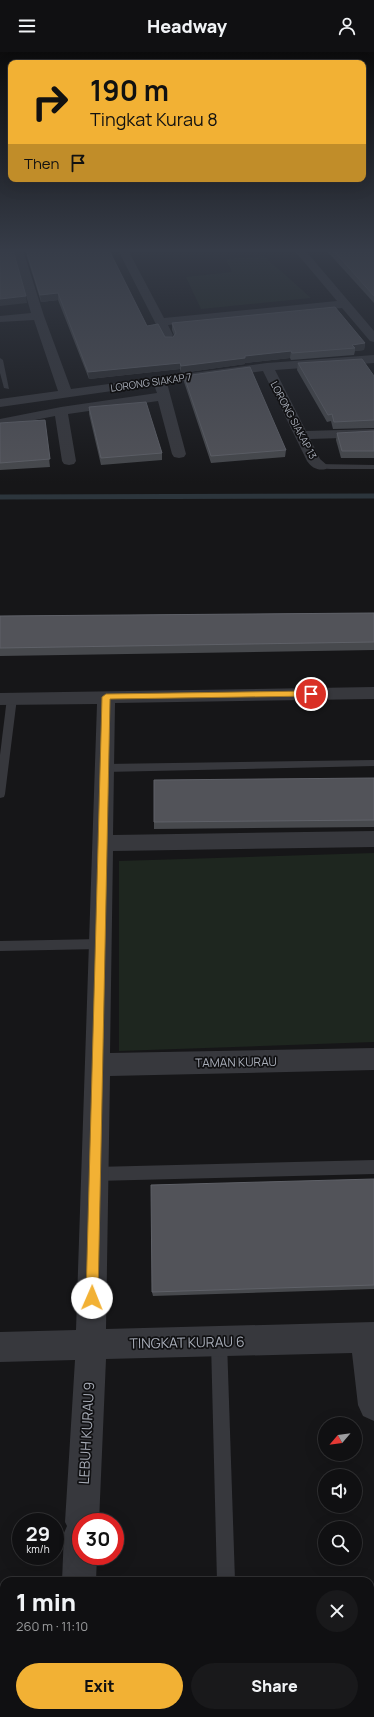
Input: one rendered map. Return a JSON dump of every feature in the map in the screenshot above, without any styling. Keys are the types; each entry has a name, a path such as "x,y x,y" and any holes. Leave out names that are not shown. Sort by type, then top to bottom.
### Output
{"street":[{"path":"42,328 66,394"},
{"path":"164,328 169,339"},
{"path":"365,328 374,338"},
{"name":"LORONG SIAKAP 7","path":"0,403 160,380 267,367 374,359"},
{"name":"LORONG SIAKAP 13","path":"267,367 314,461 321,466"},
{"path":"160,380 179,454"},
{"path":"0,423 61,411 164,396"},
{"path":"61,411 69,461"},
{"path":"300,434 374,433"},
{"path":"6,698 374,693"},
{"name":"LEBUH KURAU 9","path":"82,1513 91,1344 106,697"},
{"path":"103,843 374,839"},
{"name":"TAMAN KURAU","path":"98,1065 374,1059"},
{"path":"370,1338 374,1405"},
{"name":"TINGKAT KURAU 6","path":"0,1346 370,1338"},
{"path":"79,1577 80,1565"}],"lane":[{"path":"0,360 7,388"},
{"name":"LORONG SIAKAP 13","path":"321,466 330,468 374,467"},
{"path":"0,794 6,698"},
{"path":"105,768 374,763"},
{"path":"0,946 100,944"},
{"path":"95,1174 374,1167"},
{"path":"219,1341 226,1577"}],"shaded area":[{"path":"374,853 374,1042 119,1051 119,861"}],"building":[{"path":"71,328 160,328 165,337 173,337 176,333 174,328 352,328 365,343 352,345 355,348 292,353 291,351 245,356 245,358 181,366 180,363 88,372"},
{"path":"362,359 374,376 374,420 334,422 332,414 328,415 298,363"},
{"path":"250,367 286,450 211,456 184,376"},
{"path":"146,402 162,453 101,458 89,407"},
{"path":"45,420 50,459 0,463 0,423"},
{"path":"374,431 374,451 342,451 337,433"},
{"path":"374,613 374,642 0,648 0,616"},
{"path":"374,778 374,820 154,822 154,780"},
{"path":"374,1179 374,1285 152,1292 151,1185"}],"waterway":[{"path":"0,497 374,496"}],"route":[{"path":"92,1298 106,697 311,694"}]}
